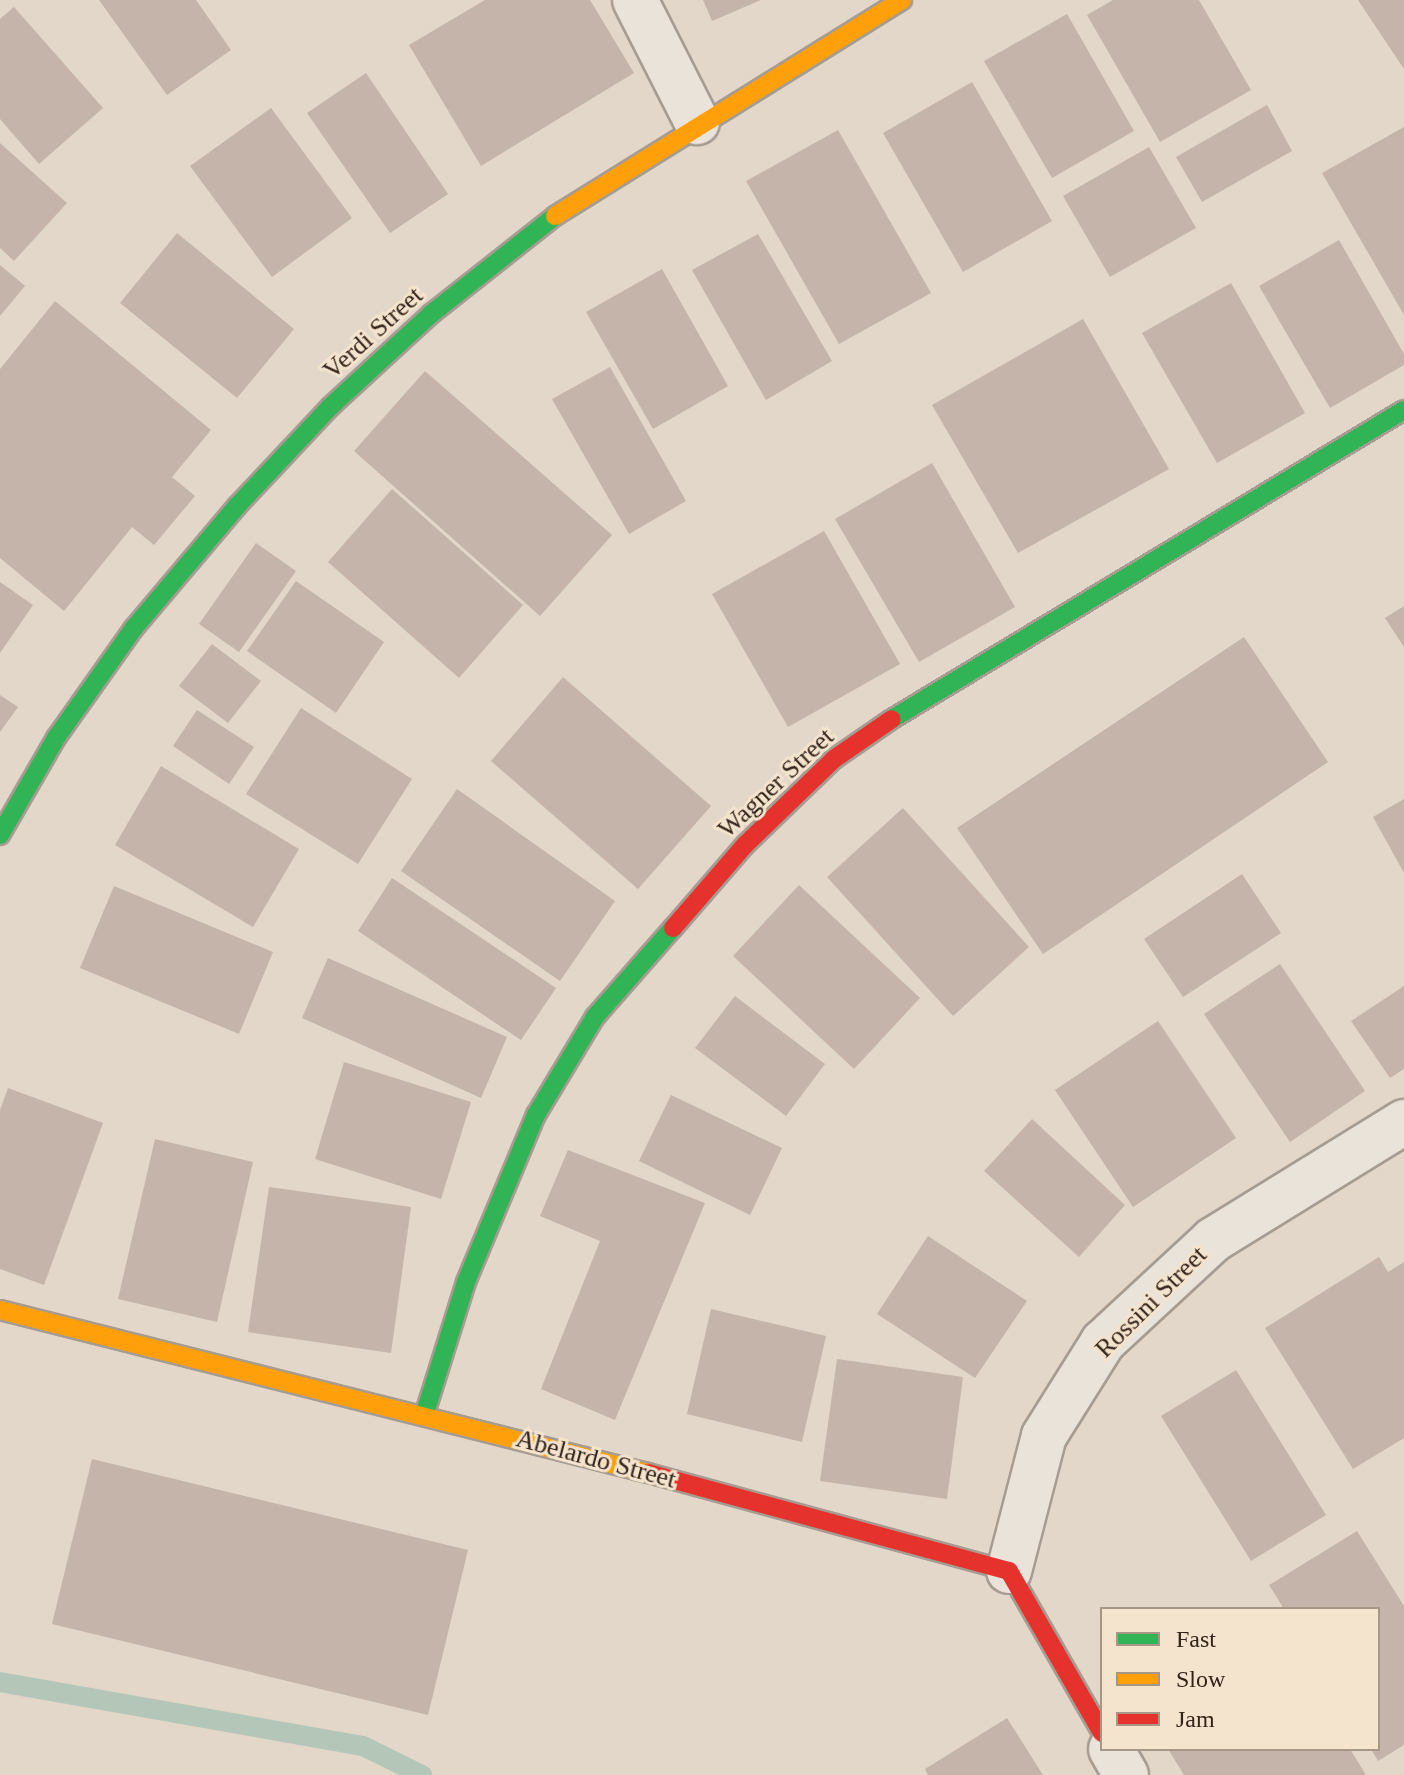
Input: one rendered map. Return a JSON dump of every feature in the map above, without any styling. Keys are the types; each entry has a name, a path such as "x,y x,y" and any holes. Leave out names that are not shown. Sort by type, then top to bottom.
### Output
{"street":[{"path":"635,0 697,122"},
{"name":"Verdi Street","path":"0,835 56,738 134,628 237,506 331,406 431,314 569,205 697,122 902,0"},
{"name":"Wagner Street","path":"425,1413 466,1282 536,1115 595,1017 745,845 834,759 942,684 1404,410"},
{"name":"Rossini Street","path":"1009,1571 1044,1436 1103,1342 1213,1240 1404,1122"},
{"name":"Abelardo Street","path":"0,1310 425,1413 1009,1571"},
{"path":"1009,1571 1100,1730"},
{"path":"1112,1751 1126,1775"}],"building":[{"path":"99,0 196,0 231,50 167,95"},
{"path":"485,0 590,0 634,73 481,166 409,45"},
{"path":"703,0 761,0 712,21"},
{"path":"1113,0 1199,0 1251,90 1160,142 1087,15"},
{"path":"1358,0 1404,0 1404,69"},
{"path":"14,7 103,108 39,164 0,119 0,19"},
{"path":"1067,14 1134,131 1052,178 984,61"},
{"path":"366,73 448,194 390,233 307,113"},
{"path":"972,82 1052,221 963,272 883,133"},
{"path":"1267,105 1292,151 1202,202 1176,157"},
{"path":"271,108 352,218 272,277 190,166"},
{"path":"1404,127 1404,315 1322,173"},
{"path":"838,130 931,293 839,344 746,181"},
{"path":"0,143 67,203 14,261 0,248"},
{"path":"1149,147 1196,228 1110,277 1063,196"},
{"path":"177,233 294,329 237,398 120,303"},
{"path":"758,234 832,361 766,400 692,270"},
{"path":"1339,240 1404,354 1404,365 1330,408 1259,286"},
{"path":"0,265 25,286 0,316"},
{"path":"662,269 728,386 653,429 586,312"},
{"path":"1231,283 1305,413 1217,463 1142,333"},
{"path":"55,301 211,430 172,477 195,496 154,545 132,527 64,611 0,558 0,369"},
{"path":"1083,319 1169,469 1018,553 932,405"},
{"path":"610,367 686,501 629,534 552,399"},
{"path":"425,371 612,535 540,616 354,451"},
{"path":"932,463 1015,607 919,662 835,519"},
{"path":"392,489 523,605 459,678 328,562"},
{"path":"824,531 900,664 788,727 712,594"},
{"path":"256,543 296,571 239,652 199,624"},
{"path":"296,581 384,642 336,713 247,651"},
{"path":"0,582 33,605 0,653"},
{"path":"1404,606 1404,647 1385,618"},
{"path":"1244,637 1328,762 1043,954 957,828"},
{"path":"212,644 261,681 228,723 179,686"},
{"path":"563,677 711,806 638,889 491,761"},
{"path":"0,695 18,707 0,732"},
{"path":"301,708 412,779 358,864 246,794"},
{"path":"197,710 254,747 229,784 173,746"},
{"path":"161,766 299,849 253,927 115,845"},
{"path":"457,789 615,901 560,981 401,871"},
{"path":"1404,799 1404,873 1373,817"},
{"path":"903,808 1029,947 953,1016 827,877"},
{"path":"1242,874 1281,933 1183,997 1144,939"},
{"path":"392,878 556,988 521,1040 358,931"},
{"path":"799,885 920,998 854,1069 733,956"},
{"path":"114,886 273,952 239,1034 80,968"},
{"path":"328,958 507,1037 481,1098 302,1018"},
{"path":"1280,964 1365,1091 1290,1142 1204,1014"},
{"path":"1404,986 1404,1069 1390,1078 1351,1021"},
{"path":"735,996 825,1064 786,1116 695,1048"},
{"path":"1158,1021 1236,1138 1133,1207 1055,1090"},
{"path":"344,1062 471,1102 441,1199 315,1159"},
{"path":"8,1088 103,1123 44,1285 0,1269 0,1110"},
{"path":"671,1095 782,1148 750,1215 639,1161"},
{"path":"1032,1119 1125,1205 1079,1257 984,1171"},
{"path":"155,1139 253,1162 217,1322 118,1299"},
{"path":"568,1150 705,1203 615,1420 541,1389 600,1241 540,1216"},
{"path":"269,1187 411,1207 391,1353 248,1332"},
{"path":"928,1236 1027,1301 975,1378 877,1314"},
{"path":"1379,1257 1388,1272 1404,1262 1404,1438 1353,1469 1265,1328"},
{"path":"711,1309 826,1336 802,1442 687,1414"},
{"path":"837,1359 963,1377 947,1499 820,1481"},
{"path":"1236,1370 1326,1515 1251,1561 1161,1416"},
{"path":"92,1459 468,1550 428,1715 52,1624"},
{"path":"1357,1531 1404,1606 1404,1745 1378,1761 1372,1751 1380,1751 1380,1607 1283,1607 1269,1585"},
{"path":"1007,1718 1043,1775 928,1775 925,1769"},
{"path":"1169,1751 1351,1751 1366,1775 1184,1775"}],"waterway":[{"path":"0,1682 363,1746 422,1775"}],"traffic: fast":[{"path":"0,835 56,738 134,628 237,506 331,406 431,314 555,216"},
{"path":"892,719 1404,410"},
{"path":"425,1413 466,1282 536,1115 595,1017 673,928"}],"traffic: slow":[{"path":"555,216 902,0"},
{"path":"0,1310 648,1473"}],"traffic: jam":[{"path":"673,928 745,845 834,759 892,719"},
{"path":"648,1473 1009,1571 1100,1730"}]}
